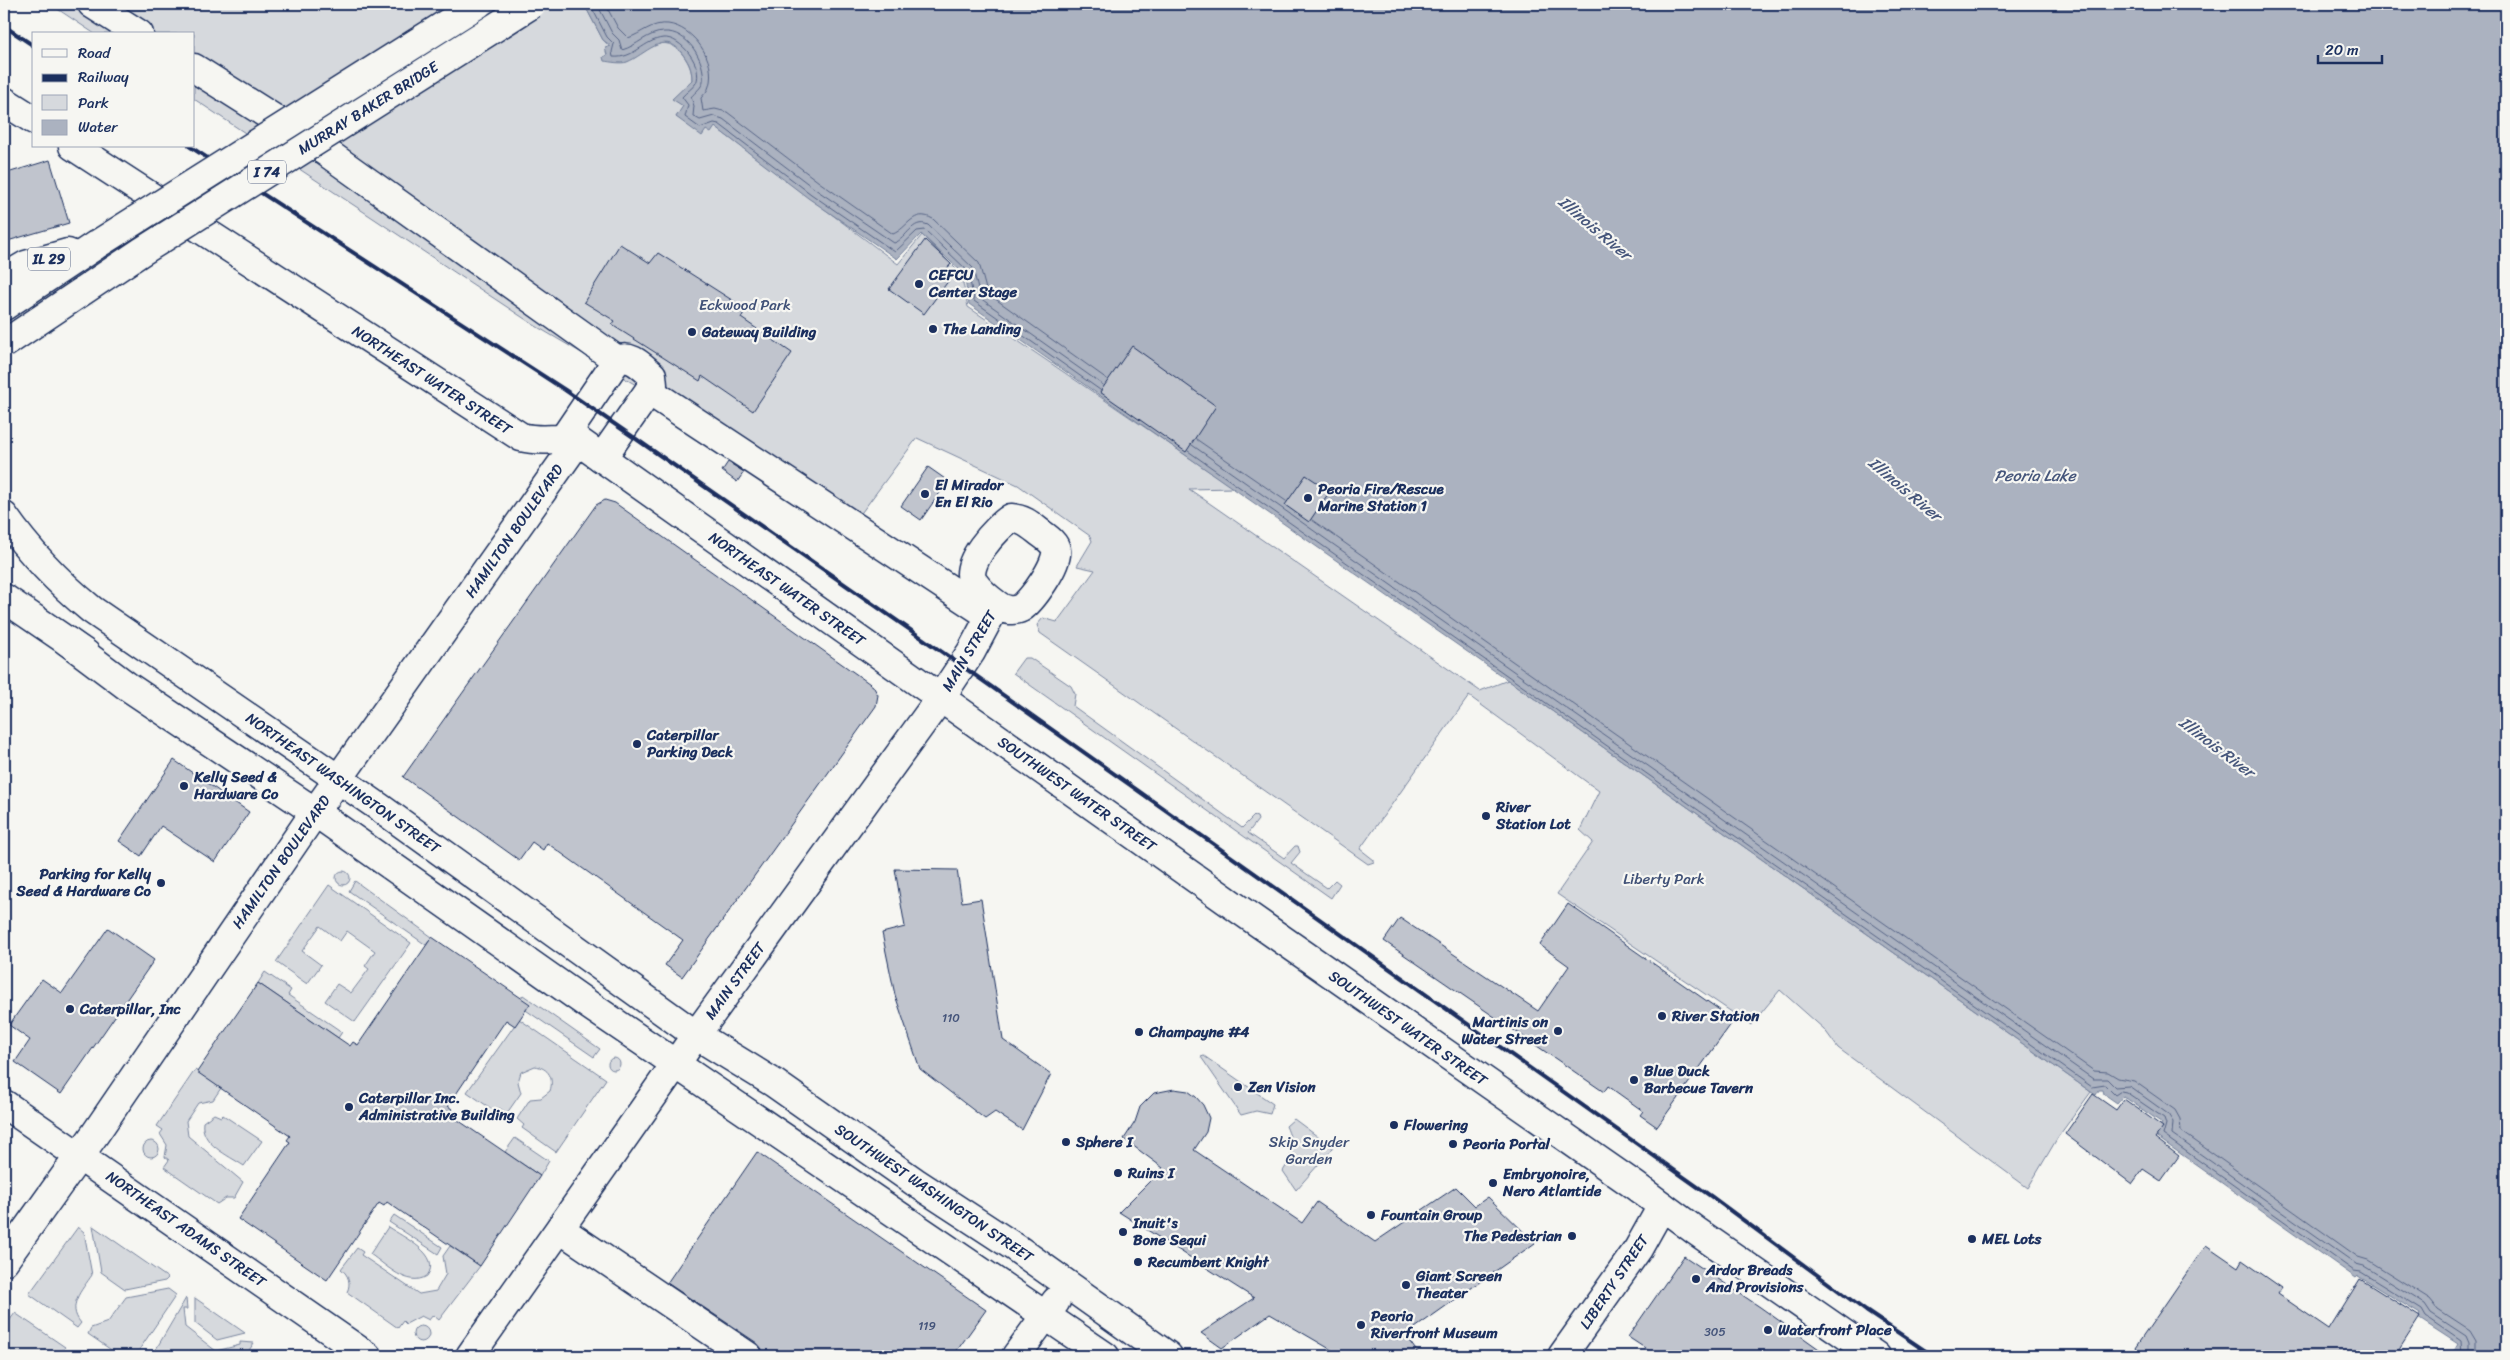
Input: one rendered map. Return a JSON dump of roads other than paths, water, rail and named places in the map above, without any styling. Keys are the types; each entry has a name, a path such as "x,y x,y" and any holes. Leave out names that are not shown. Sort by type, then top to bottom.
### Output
{"main road":[{"path":"92,4 137,32"},
{"name":"MURRAY BAKER BRIDGE","path":"4,306 96,245 478,4"},
{"name":"MURRAY BAKER BRIDGE","path":"4,344 141,252 532,4"},
{"path":"195,69 318,148 617,360 625,357 630,358 652,375 654,381 649,391 602,458"},
{"path":"4,101 32,119"},
{"name":"NORTHEAST WATER STREET","path":"77,148 521,438 543,442 571,439 602,458 941,697"},
{"name":"IL 29","path":"4,278 26,266 96,245"},
{"name":"HAMILTON BOULEVARD","path":"4,1261 80,1155 571,439 617,360"},
{"name":"MAIN STREET","path":"470,1356 696,1035 941,697 971,652 993,610 649,391"},
{"name":"NORTHEAST WASHINGTON STREET","path":"4,516 21,541 53,576 92,610 338,779 696,1035"},
{"path":"4,583 40,620 127,686 315,812 676,1064 1105,1356"},
{"path":"4,598 86,654"},
{"name":"SOUTHWEST WATER STREET","path":"941,697 1876,1356"},
{"name":"SOUTHWEST WASHINGTON STREET","path":"696,1035 774,1084 915,1182 1016,1248 1168,1356"},
{"name":"NORTHEAST ADAMS STREET","path":"4,1104 367,1356"},
{"name":"LIBERTY STREET","path":"1562,1356 1638,1249 1662,1206"},
{"path":"560,1229 748,1356"},
{"path":"1016,1356 1067,1285"}],"water":[{"name":"Peoria Lake","path":"584,4 2506,4 2506,1356 2460,1356 2454,1351 2458,1344 2418,1318 2420,1314 2358,1276 2356,1278 2154,1135 2162,1123 2123,1096 2117,1103 2104,1094 2103,1090 2099,1090 2096,1095 2091,1092 1542,704 969,304 964,274 921,234 897,259 808,198 715,127 711,133 706,130 702,136 676,117 683,106 672,99 692,80 689,65 681,52 675,46 668,43 654,46 627,62 604,61 603,57 607,55 605,48 611,46 603,40"}],"railway":[{"path":"4,26 32,45"},
{"path":"192,148 565,390 642,443 962,666 1712,1197 1866,1311 1933,1356"}],"place":[{"name":"CEFCU Center Stage","path":"919,284"},
{"name":"The Landing","path":"933,329"},
{"name":"Gateway Building","path":"692,332"},
{"name":"El Mirador En El Rio","path":"925,494"},
{"name":"Peoria Fire/Rescue Marine Station 1","path":"1308,498"},
{"name":"Caterpillar Parking Deck","path":"637,744"},
{"name":"Kelly Seed & Hardware Co","path":"184,786"},
{"name":"River Station Lot","path":"1486,816"},
{"name":"Parking for Kelly Seed & Hardware Co","path":"161,883"},
{"name":"Caterpillar, Inc","path":"70,1009"},
{"name":"River Station","path":"1662,1016"},
{"name":"Martinis on Water Street","path":"1558,1031"},
{"name":"Champayne #4","path":"1139,1032"},
{"name":"Blue Duck Barbecue Tavern","path":"1634,1080"},
{"name":"Zen Vision","path":"1238,1087"},
{"name":"Caterpillar Inc. Administrative Building","path":"349,1107"},
{"name":"Flowering","path":"1394,1125"},
{"name":"Sphere I","path":"1066,1142"},
{"name":"Peoria Portal","path":"1453,1144"},
{"name":"Ruins I","path":"1118,1173"},
{"name":"Embryonoire, Nero Atlantide","path":"1493,1183"},
{"name":"Fountain Group","path":"1371,1215"},
{"name":"Inuit's Bone Sequi","path":"1123,1232"},
{"name":"The Pedestrian","path":"1572,1236"},
{"name":"MEL Lots","path":"1972,1239"},
{"name":"Recumbent Knight","path":"1138,1262"},
{"name":"Ardor Breads And Provisions","path":"1696,1279"},
{"name":"Giant Screen Theater","path":"1406,1285"},
{"name":"Peoria Riverfront Museum","path":"1361,1325"},
{"name":"Waterfront Place","path":"1768,1330"}],"water label":[{"name":"Illinois River","path":"1595,228"},
{"name":"Illinois River","path":"1905,489"},
{"name":"Illinois River","path":"2217,747"}],"park label":[{"name":"Eckwood Park","path":"745,305"},
{"name":"Liberty Park","path":"1664,879"},
{"name":"Skip Snyder Garden","path":"1309,1150"}]}
